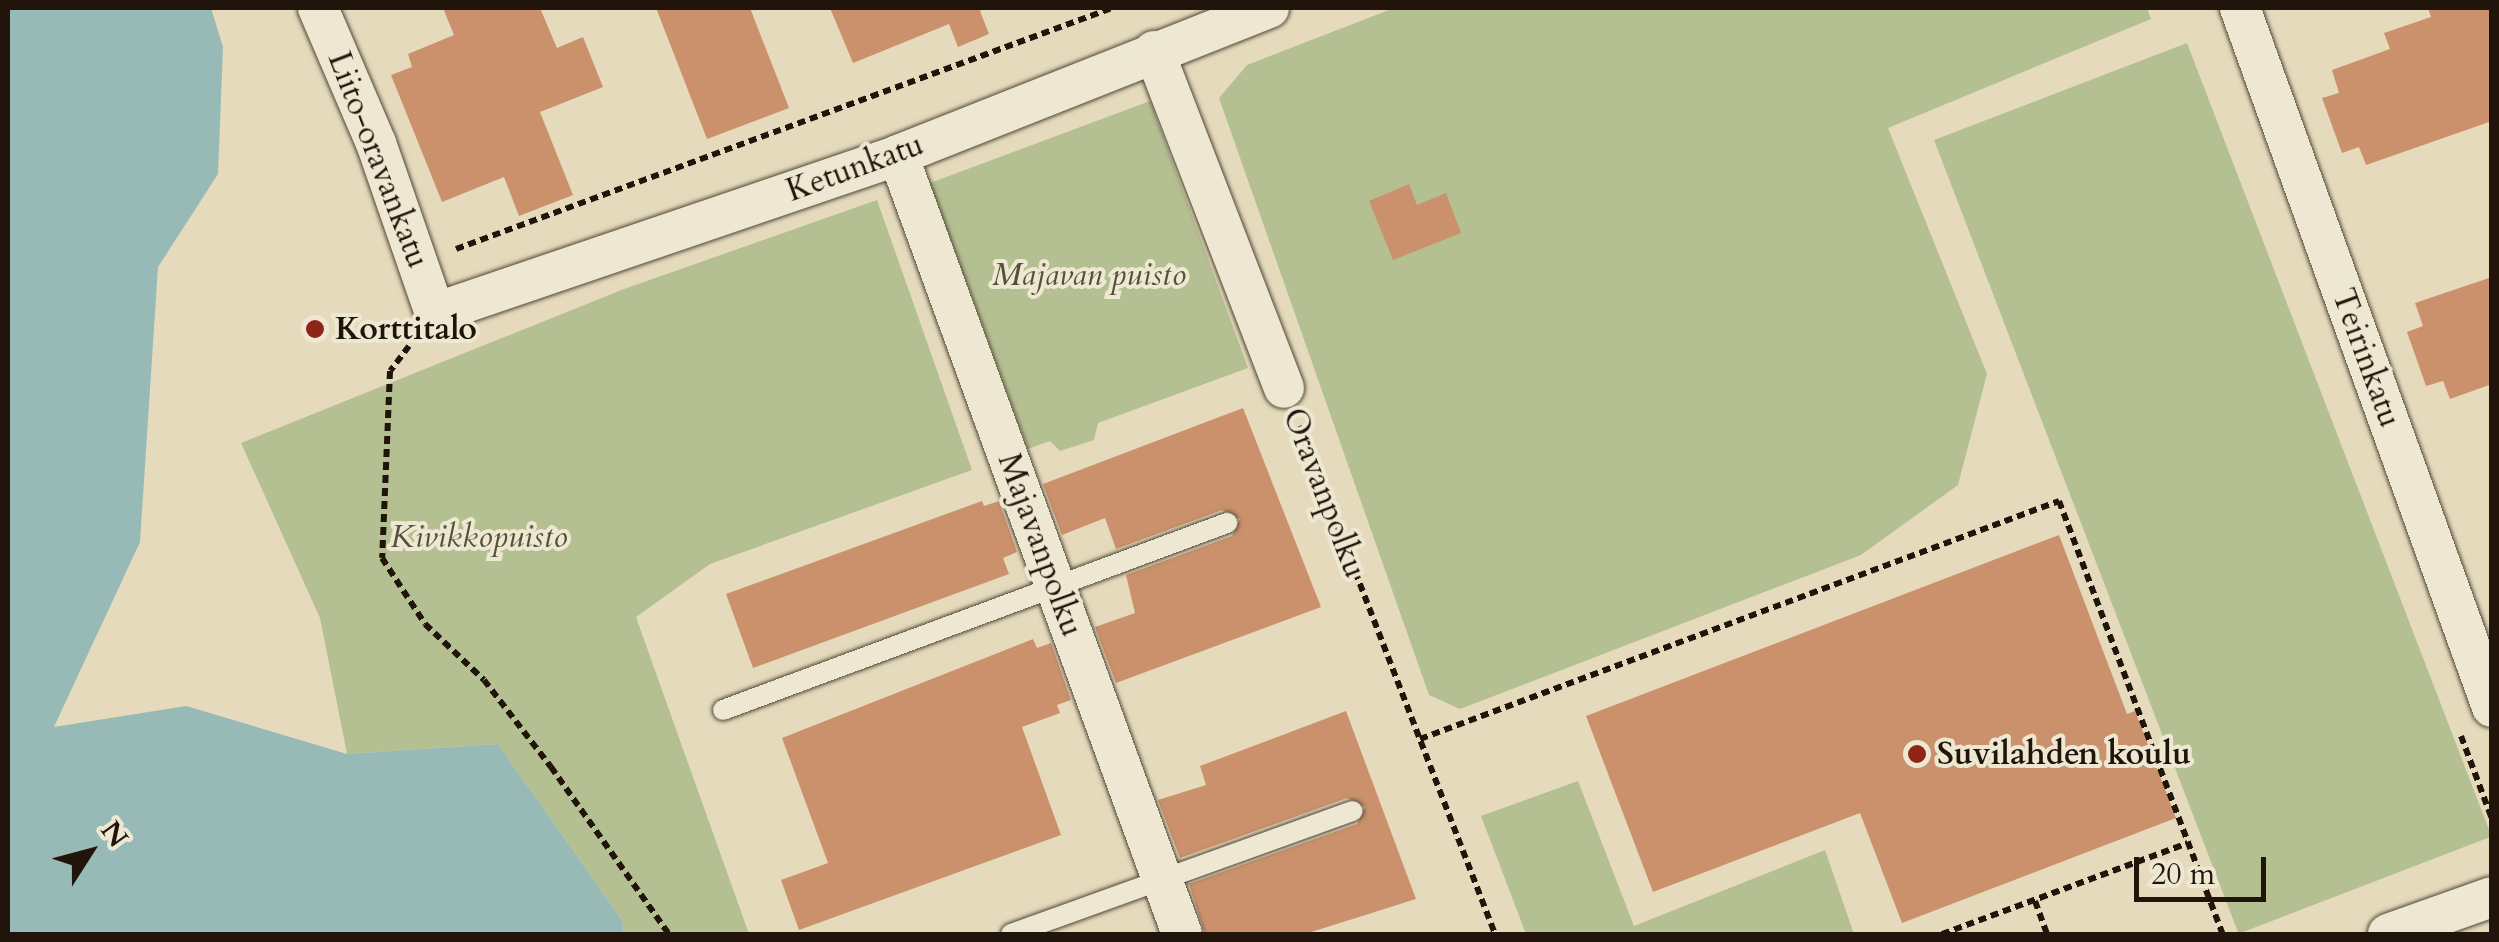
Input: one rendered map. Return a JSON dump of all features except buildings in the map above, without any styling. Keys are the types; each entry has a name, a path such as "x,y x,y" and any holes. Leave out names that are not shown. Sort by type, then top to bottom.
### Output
{"street":[{"name":"Liito-oravankatu","path":"318,8 435,313"},
{"name":"Ketunkatu","path":"435,313 898,154 1269,8"},
{"name":"Teirinkatu","path":"2240,8 2492,708"},
{"name":"Oravanpolku","path":"1154,51 1284,388"},
{"name":"Majavanpolku","path":"898,154 1182,934"},
{"path":"2388,934 2492,896"}],"lane":[{"path":"722,710 1226,523"},
{"path":"1011,934 1352,811"}],"path":[{"path":"418,263 1112,8"},
{"path":"435,313 390,371 382,558 425,624 484,680 551,767 668,934"},
{"name":"Oravanpolku","path":"1284,388 1495,934"},
{"path":"1420,740 2058,501 2223,934"},
{"path":"1942,934 2188,844"},
{"path":"2034,901 2047,934"}],"green space":[{"path":"1394,8 2147,8 2151,19 1888,128 1987,374 1958,485 1861,555 1460,709 1429,695 1219,98 1247,65"},
{"path":"2187,43 2492,837 2239,934 1934,140"},
{"name":"Majavan puisto","path":"1150,101 1248,368 1098,423 1094,440 1060,451 1050,441 1028,449 930,183"},
{"name":"Kivikkopuisto","path":"877,200 972,470 710,564 636,617 749,934 624,934 622,920 498,744 347,754 320,618 241,443 624,289"},
{"path":"1578,781 1634,926 1825,850 1854,934 1526,934 1481,816"}],"water":[{"path":"8,8 211,8 223,47 218,174 158,267 140,542 54,727 186,706 347,754 498,744 622,920 624,934 8,934"}],"place":[{"name":"Korttitalo","path":"315,329"},
{"name":"Suvilahden koulu","path":"1917,754"}]}
